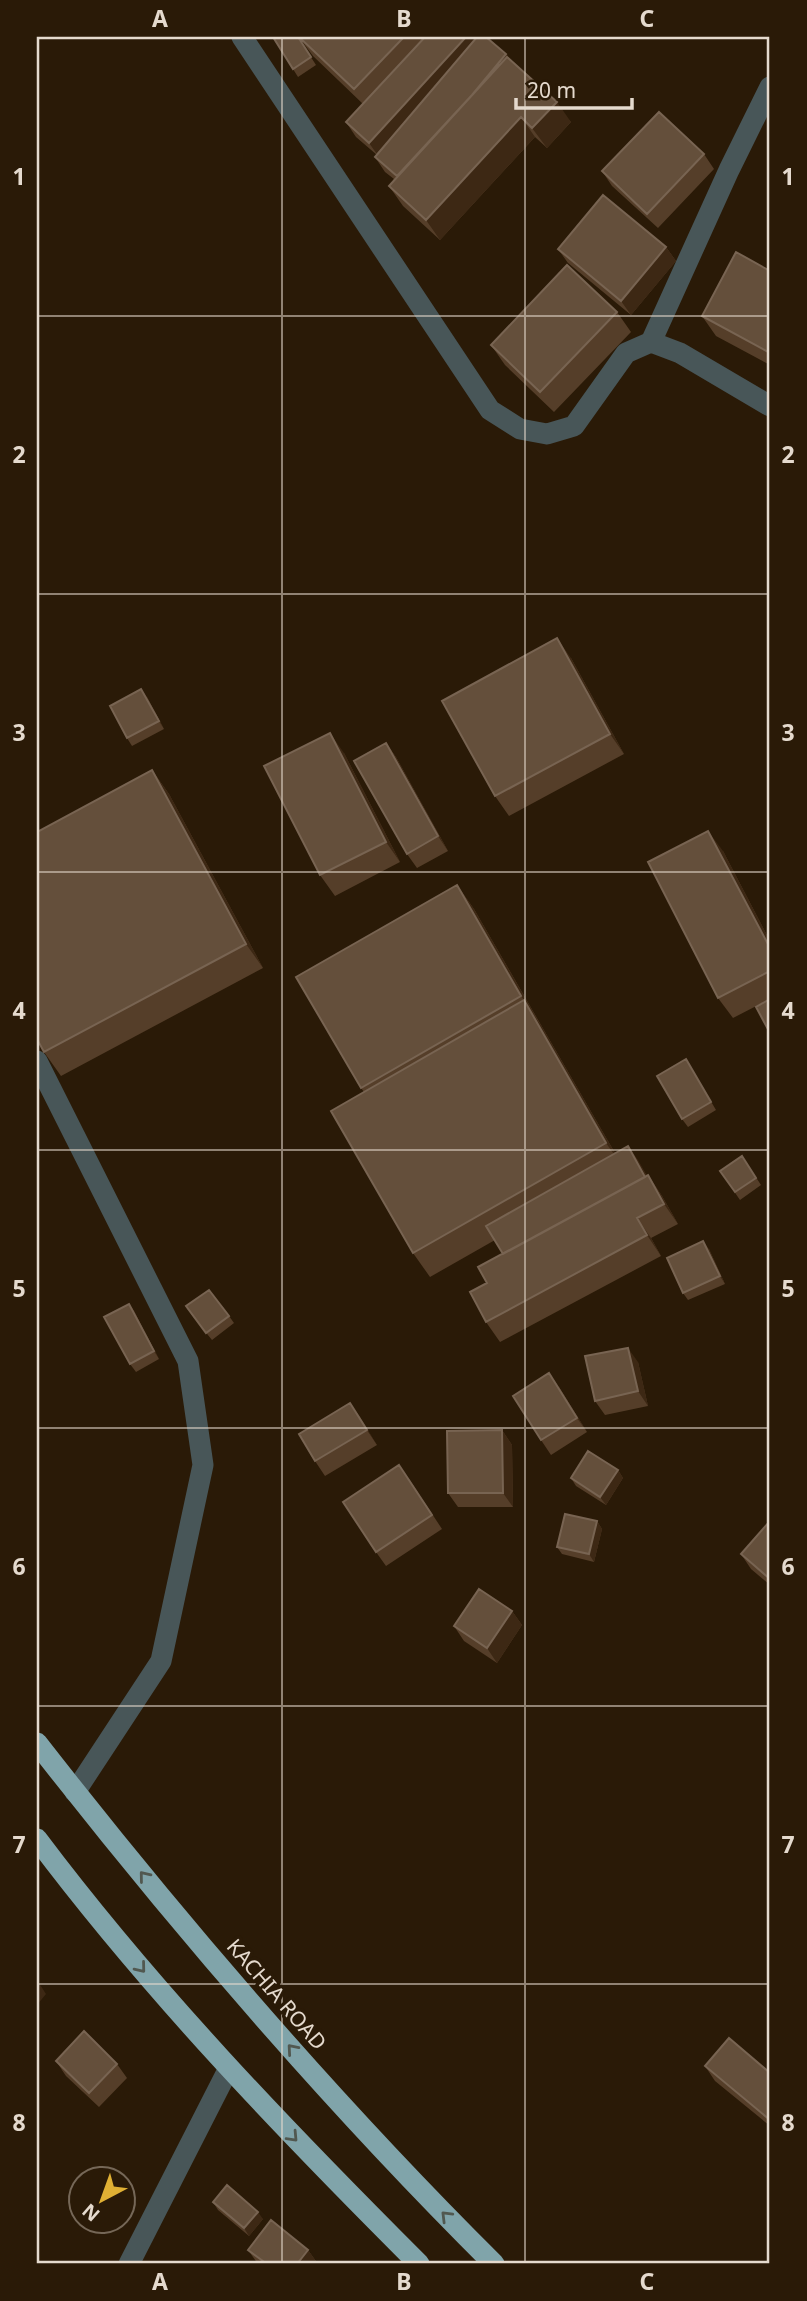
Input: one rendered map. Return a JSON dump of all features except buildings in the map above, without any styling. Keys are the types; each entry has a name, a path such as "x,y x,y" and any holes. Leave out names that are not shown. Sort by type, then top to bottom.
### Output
{"highway":[{"name":"KACHIA ROAD","path":"37,1743 194,1937 409,2179 494,2264"},
{"path":"37,1839 176,2010 296,2141 419,2264"}],"street":[{"path":"242,37 490,410 520,429 547,434 574,426 625,353 651,342 770,87"},
{"path":"651,342 680,353 770,407"},
{"path":"37,1061 188,1361 203,1465 161,1661 75,1792"},
{"path":"130,2264 229,2068"}]}
